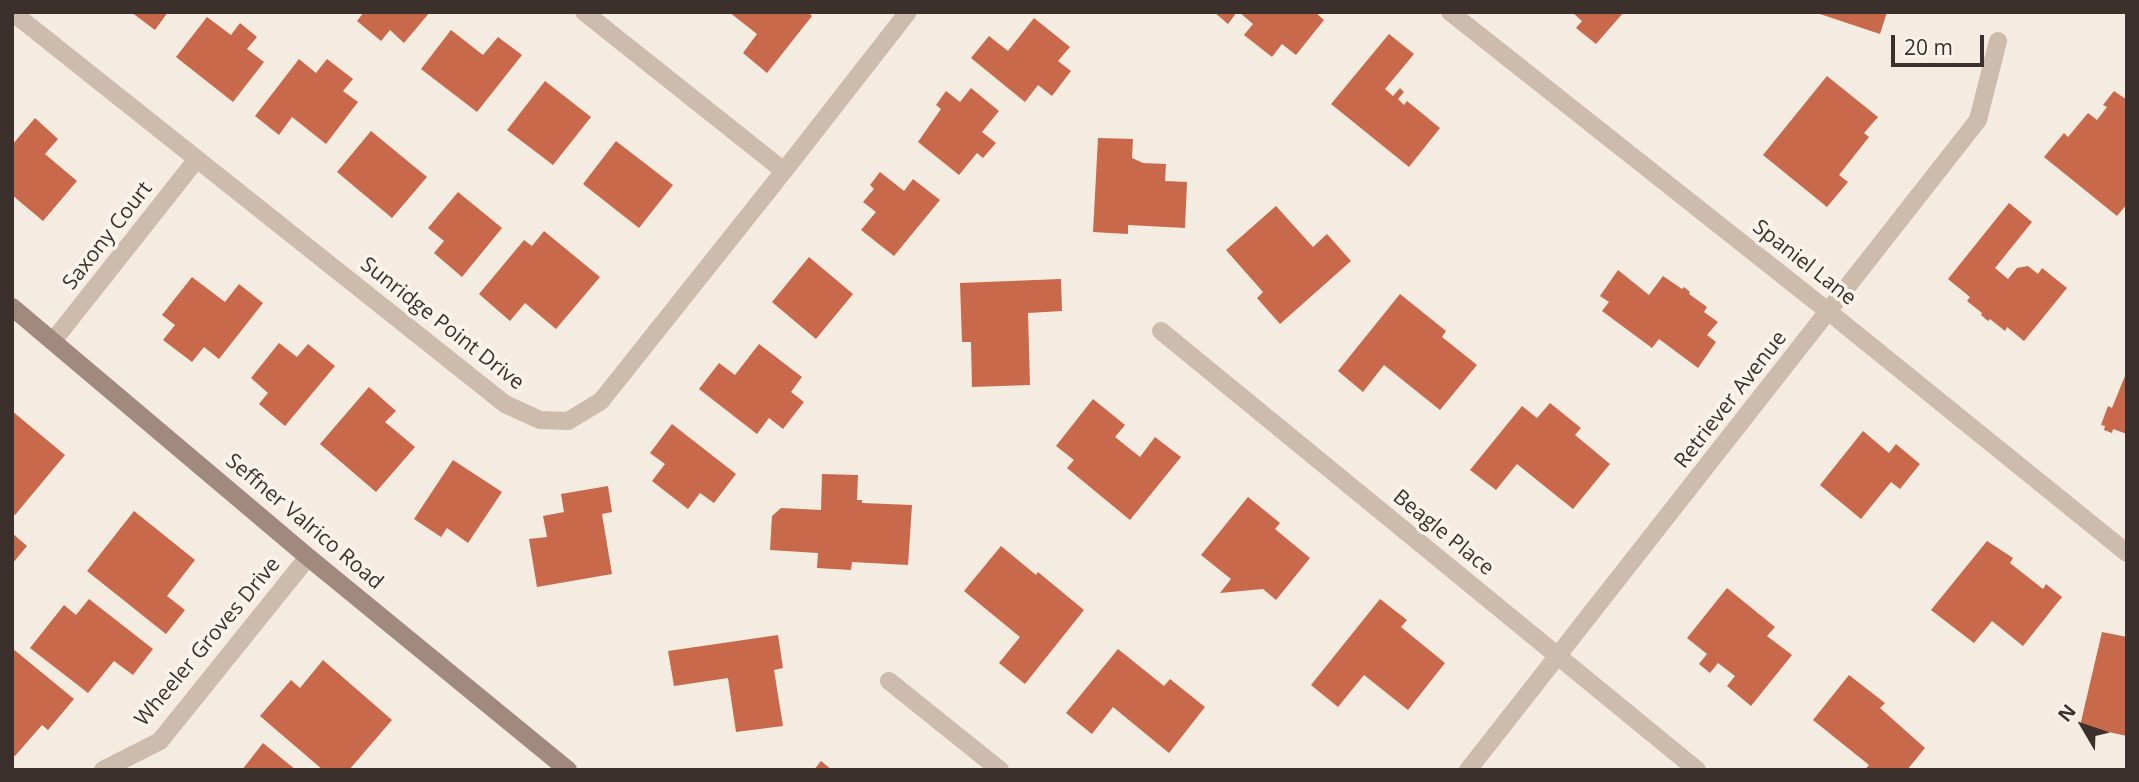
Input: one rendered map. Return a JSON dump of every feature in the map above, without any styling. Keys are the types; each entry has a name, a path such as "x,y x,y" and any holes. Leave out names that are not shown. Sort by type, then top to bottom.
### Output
{"street":[{"name":"Sunridge Point Drive","path":"12,12 505,404 540,420 568,421 601,401 908,12"},
{"path":"584,12 784,172"},
{"name":"Spaniel Lane","path":"1450,12 1829,312 2127,553"},
{"name":"Retriever Avenue","path":"1468,770 1978,120 1998,41"},
{"name":"Saxony Court","path":"53,341 197,159"},
{"name":"Seffner Valrico Road","path":"12,307 308,557 568,770"},
{"name":"Beagle Place","path":"1161,331 1697,770"},
{"name":"Wheeler Groves Drive","path":"103,770 160,741 308,557"},
{"path":"889,681 1000,770"}],"building":[{"path":"131,12 168,12 155,30"},
{"path":"364,12 430,12 404,43 390,30 381,41 357,21"},
{"path":"729,12 808,12 812,16 767,73 743,53 757,34"},
{"path":"1214,12 1237,12 1228,24"},
{"path":"1239,12 1315,12 1324,20 1296,55 1282,44 1272,57 1244,35 1253,24"},
{"path":"1572,12 1624,12 1596,44 1576,28 1582,21"},
{"path":"1814,12 1887,12 1880,34"},
{"path":"207,17 231,35 240,23 257,37 247,49 264,62 233,102 176,57"},
{"path":"1034,18 1070,47 1058,61 1071,71 1052,96 1038,85 1025,102 971,58 989,36 1008,51"},
{"path":"451,30 483,55 498,37 522,55 477,112 421,69"},
{"path":"1389,34 1414,54 1385,89 1393,96 1400,88 1404,92 1398,99 1404,105 1407,101 1440,128 1409,167 1331,104"},
{"path":"299,59 316,73 327,59 353,79 343,91 358,102 326,144 292,117 279,135 255,116"},
{"path":"1827,76 1878,117 1864,133 1869,137 1839,175 1848,182 1827,207 1763,155"},
{"path":"545,81 591,117 553,165 507,130"},
{"path":"971,88 999,111 982,132 996,143 983,158 977,153 959,175 918,142 941,109 936,105 946,91 960,102"},
{"path":"2114,91 2127,100 2127,204 2117,216 2044,157 2064,133 2068,137 2088,113 2097,120 2107,107 2103,105"},
{"path":"35,118 58,139 45,154 77,181 43,221 12,195 12,145"},
{"path":"371,131 427,177 392,218 337,172"},
{"path":"1098,138 1133,139 1132,158 1143,163 1166,164 1165,181 1187,182 1185,228 1128,225 1128,234 1093,232"},
{"path":"616,141 673,185 639,228 583,184"},
{"path":"880,172 904,191 913,179 940,200 894,256 861,230 876,212 863,202 874,189 870,185"},
{"path":"458,192 502,228 462,277 434,253 444,241 428,228"},
{"path":"2009,203 2032,222 1995,268 2008,279 2017,268 2028,266 2038,274 2042,268 2067,288 2024,341 2007,327 2005,331 1990,319 1988,321 1967,301 1970,297 1948,279"},
{"path":"1276,206 1313,247 1327,234 1351,261 1280,324 1257,298 1263,292 1226,250"},
{"path":"544,231 600,277 556,329 525,303 510,321 479,294 524,240 532,246"},
{"path":"809,257 853,294 816,339 772,302"},
{"path":"1618,270 1649,295 1663,276 1682,289 1684,287 1707,307 1704,312 1718,322 1707,335 1716,342 1698,368 1659,339 1652,348 1602,311 1609,302 1600,296"},
{"path":"192,277 225,302 239,284 263,303 219,359 204,347 192,362 163,340 175,325 162,315"},
{"path":"1061,279 1062,311 1028,313 1030,385 972,387 971,342 962,342 960,283"},
{"path":"1400,294 1446,331 1442,337 1477,365 1440,410 1384,365 1363,392 1338,371"},
{"path":"279,343 297,357 308,344 335,366 285,426 259,404 268,393 251,378"},
{"path":"759,344 802,377 791,392 804,402 783,429 769,418 757,434 699,389 719,363 735,375"},
{"path":"2127,371 2127,434 2113,429 2112,433 2104,430 2105,426 2101,425 2108,406 2112,408"},
{"path":"369,387 396,411 385,422 415,447 376,492 320,444"},
{"path":"1093,399 1125,425 1115,437 1140,457 1155,437 1181,457 1130,520 1067,468 1074,460 1056,446"},
{"path":"1550,403 1581,428 1575,435 1610,464 1573,509 1517,464 1496,490 1470,470 1522,406 1537,418"},
{"path":"12,411 65,455 15,515 12,512"},
{"path":"672,424 736,474 714,503 700,493 688,509 652,481 665,464 650,453"},
{"path":"1863,431 1889,453 1896,444 1920,464 1900,489 1891,482 1861,519 1820,485"},
{"path":"453,460 502,492 468,543 447,528 441,537 414,519"},
{"path":"822,474 858,475 857,500 862,500 862,503 912,505 908,565 852,562 851,570 817,568 818,553 770,550 772,516 781,508 821,510"},
{"path":"608,486 612,512 602,514 612,574 537,587 529,539 547,537 543,516 564,512 561,494"},
{"path":"1248,497 1280,523 1275,529 1310,558 1276,600 1263,589 1220,593 1231,579 1201,555"},
{"path":"134,511 195,560 167,596 185,610 166,634 87,571"},
{"path":"12,533 27,546 12,564"},
{"path":"1987,541 2013,558 2010,563 2043,589 2046,584 2062,597 2023,646 1992,621 1974,643 1931,610"},
{"path":"1001,546 1084,610 1025,684 999,663 1020,637 964,591"},
{"path":"1727,588 1775,627 1767,636 1792,655 1751,706 1727,686 1735,676 1718,663 1710,673 1699,664 1707,654 1687,638"},
{"path":"89,599 153,649 133,675 114,661 88,693 30,648 64,605 76,615"},
{"path":"1380,599 1407,620 1401,627 1445,663 1408,710 1364,675 1338,707 1311,685"},
{"path":"2102,632 2127,637 2127,736 2080,726"},
{"path":"778,635 783,668 774,670 783,726 736,732 728,678 674,686 668,651"},
{"path":"12,648 74,699 48,730 42,725 15,756 12,754"},
{"path":"1118,649 1164,686 1170,679 1205,707 1169,753 1113,707 1092,734 1066,713"},
{"path":"323,660 392,720 349,770 323,770 260,716 291,680 300,688"},
{"path":"1849,675 1885,703 1880,708 1925,748 1907,770 1865,770 1869,765 1813,720"},
{"path":"263,743 296,770 242,770"},
{"path":"821,761 832,770 814,770"}]}
